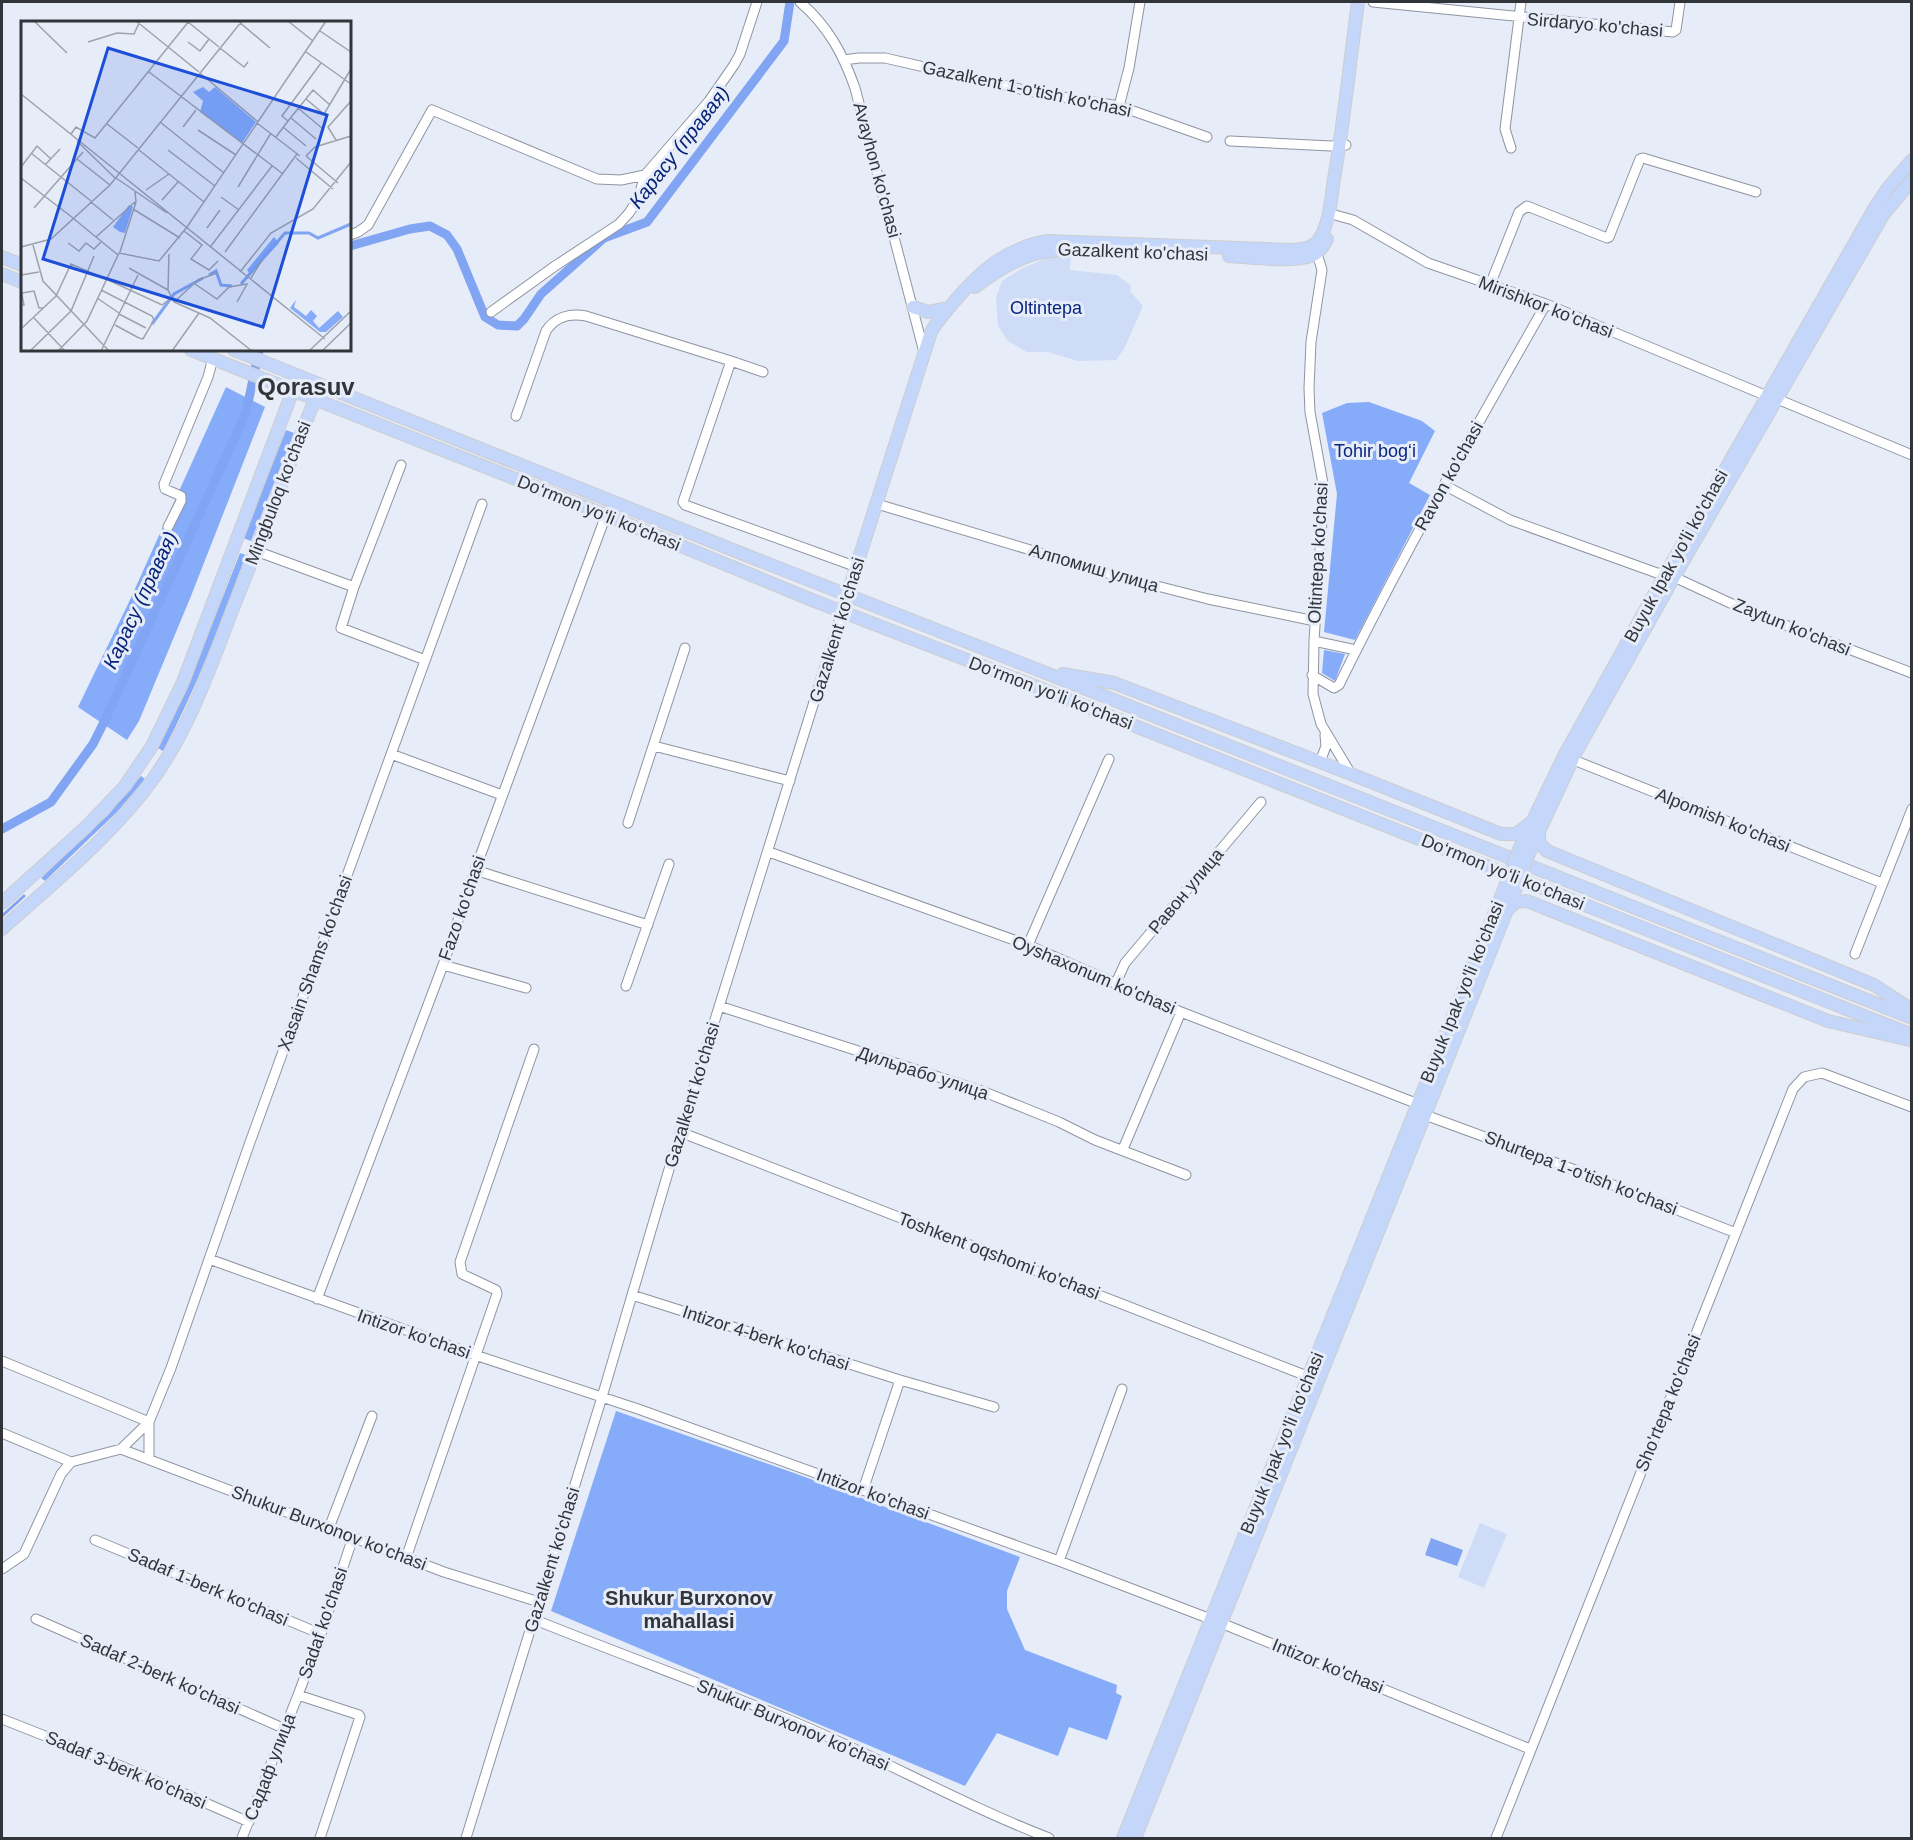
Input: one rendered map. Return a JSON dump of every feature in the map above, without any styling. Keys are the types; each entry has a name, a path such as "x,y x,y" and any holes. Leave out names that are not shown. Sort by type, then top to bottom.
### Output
{"main road":[{"path":"1343,146 1358,2"},
{"path":"1316,249 1328,237 1363,2"},
{"name":"Buyuk Ipak yo'li ko'chasi","path":"1772,398 1874,209 1911,160"},
{"name":"Buyuk Ipak yo'li ko'chasi","path":"1124,1839 1216,1621 1536,823 1568,758 1772,398 1882,215 1911,180"},
{"name":"Gazalkent ko'chasi","path":"953,304 1005,267 1041,251 1141,248 1294,259 1306,258 1316,249"},
{"path":"2,257 21,266"},
{"path":"2,274 21,282"},
{"path":"913,307 933,312 943,310 953,304"},
{"path":"924,352 934,326 953,304"},
{"name":"Do‘rmon yo‘li ko‘chasi","path":"194,351 606,515 842,612 1911,1035"},
{"name":"Do‘rmon yo‘li ko‘chasi","path":"240,352 1911,1018"},
{"name":"Gazalkent ko'chasi","path":"842,612 924,352"},
{"path":"293,390 310,380"},
{"name":"Mingbuloq ko'chasi","path":"2,929 122,815 160,770 202,688 315,399 310,380"},
{"name":"Mingbuloq ko'chasi","path":"2,903 106,807 125,786 159,734 177,695 293,390"},
{"path":"236,543 256,551"},
{"path":"1041,671 1114,683 1501,834 1516,834 1536,823 1539,843 1547,852 1874,985 1911,1010"},
{"path":"143,760 160,770"},
{"path":"29,879 42,893"},
{"name":"Buyuk Ipak yo'li ko'chasi","path":"1421,1110 1506,911 1511,886"},
{"path":"1506,911 1516,902 1527,901 1828,1021 1911,1041"},
{"name":"Buyuk Ipak yo'li ko'chasi","path":"1135,1839 1216,1621"}],"street":[{"path":"491,312 619,224 630,213 638,199 645,175 709,101 734,65 740,54 757,2"},
{"name":"Avayhon ko'chasi","path":"802,2 826,29 844,60 855,88 924,352"},
{"path":"1119,106 1130,68 1140,2"},
{"name":"Sirdaryo ko'chasi","path":"1373,2 1674,32 1680,2"},
{"path":"1511,148 1505,129 1521,2"},
{"name":"Gazalkent 1-o'tish ko'chasi","path":"844,60 885,58 1042,94 1119,106 1207,137"},
{"path":"351,235 368,225 432,110 597,179 621,180 645,175"},
{"path":"1230,141 1343,146"},
{"path":"1490,285 1519,212 1527,206 1609,237 1640,159 1756,192"},
{"name":"Mirishkor ko'chasi","path":"1331,214 1353,220 1428,263 1546,304 1911,455"},
{"name":"Oltintepa ko'chasi","path":"1316,249 1322,270 1311,342 1309,388 1310,412 1324,489 1312,675 1315,703 1324,730 1352,774"},
{"name":"Ravon ko'chasi","path":"1312,675 1336,687 1444,485 1546,304"},
{"path":"516,416 548,327 567,316 586,316 763,372"},
{"path":"168,527 181,501 181,496 165,489 164,484 208,377 213,358"},
{"path":"731,361 683,502 685,505 856,567"},
{"path":"401,465 354,587 341,628 426,660"},
{"name":"Zaytun ko'chasi","path":"1444,485 1510,520 1657,573 1670,575 1743,609 1911,674"},
{"name":"Xasain Shams ko'chasi","path":"149,1422 171,1368 482,504"},
{"name":"Алпомиш улица","path":"876,504 1114,575 1208,599 1315,621"},
{"name":"Fazo ko'chasi","path":"317,1299 443,965 502,795 606,515"},
{"path":"256,551 354,587"},
{"name":"Gazalkent ko'chasi","path":"466,1839 633,1295 680,1132 842,612"},
{"path":"1314,641 1356,650"},
{"path":"628,823 685,648"},
{"path":"1320,762 1326,743 1324,730"},
{"path":"654,746 790,781"},
{"path":"391,754 502,795"},
{"name":"Alpomish ko'chasi","path":"1568,758 1882,883"},
{"path":"1028,945 1109,759"},
{"name":"Равон улица","path":"1116,983 1125,963 1261,802"},
{"path":"1855,954 1911,809"},
{"name":"Oyshaxonum ko'chasi","path":"769,852 1028,945 1181,1012 1421,1110"},
{"path":"626,986 669,864"},
{"path":"475,870 648,925"},
{"path":"443,965 526,988"},
{"name":"Дильрабо улица","path":"719,1006 982,1091 1186,1175"},
{"path":"1123,1149 1181,1012"},
{"path":"406,1558 497,1294 496,1290 462,1274 460,1262 534,1050"},
{"name":"Sho'rtepa ko'chasi","path":"1496,1839 1793,1089 1804,1077 1817,1073 1827,1074 1911,1107"},
{"name":"Shurtepa 1-o'tish ko'chasi","path":"1421,1110 1736,1233"},
{"name":"Toshkent oqshomi ko'chasi","path":"680,1132 1313,1379"},
{"name":"Intizor ko'chasi","path":"209,1259 1059,1561 1216,1621 1530,1749"},
{"name":"Intizor 4-berk ko'chasi","path":"633,1295 900,1380 994,1407"},
{"path":"2,1361 149,1422"},
{"path":"863,1490 900,1380"},
{"path":"1059,1561 1122,1389"},
{"path":"329,1528 372,1416"},
{"path":"2,1569 24,1554 61,1474 71,1462 121,1449 149,1422"},
{"path":"149,1422 149,1460"},
{"path":"2,1433 71,1462"},
{"name":"Shukur Burxonov ko'chasi","path":"121,1449 444,1572 539,1602"},
{"name":"Sadaf ko'chasi","path":"320,1839 360,1717 298,1695 353,1537"},
{"name":"Sadaf 1-berk ko'chasi","path":"95,1540 321,1634"},
{"name":"Sadaf 2-berk ko'chasi","path":"36,1619 285,1729"},
{"name":"Shukur Burxonov ko'chasi","path":"533,1619 794,1721 1005,1821 1049,1839"},
{"name":"Садаф улица","path":"242,1839 298,1695"},
{"name":"Sadaf 3-berk ko'chasi","path":"2,1719 121,1766 249,1822"}],"green space":[{"name":"Oltintepa","path":"1071,254 1070,270 1117,275 1131,286 1130,291 1143,306 1124,349 1116,360 1078,361 1048,352 1027,352 1008,341 998,326 996,298 1002,281 1023,268 1047,258"},
{"path":"226,387 265,407 191,596 139,721 127,740 78,707 129,602"},
{"name":"Tohir bog‘i","path":"1369,402 1422,421 1435,431 1409,483 1430,495 1355,640 1324,632 1337,494 1322,413 1347,403"},
{"path":"286,430 294,433 251,541 243,538"},
{"path":"240,553 246,555 218,629 198,679 163,751 158,748 186,691"},
{"path":"1324,650 1345,654 1335,681 1322,673"},
{"path":"141,776 145,779 117,812 45,881 41,878 108,815"},
{"path":"616,1411 794,1473 1020,1557 1007,1591 1007,1609 1025,1650 1117,1685 1116,1693 1122,1696 1107,1740 1069,1727 1058,1756 997,1733 965,1786 551,1611"},
{"path":"1480,1523 1507,1534 1484,1588 1458,1577"}],"shaded area":[{"path":"1431,1538 1463,1550 1457,1566 1425,1555"}],"waterway":[{"name":"Карасу (правая)","path":"351,246 410,229 430,226 447,235 457,249 485,317 498,325 517,326 541,294 604,238 647,222 784,41 790,2"},
{"name":"Карасу (правая)","path":"2,829 51,802 93,744 246,413 259,351"},
{"path":"2,916 24,896"}],"district":[{"name":"Qorasuv","path":"306,386"},
{"name":"Shukur Burxonov mahallasi","path":"689,1610"}]}
